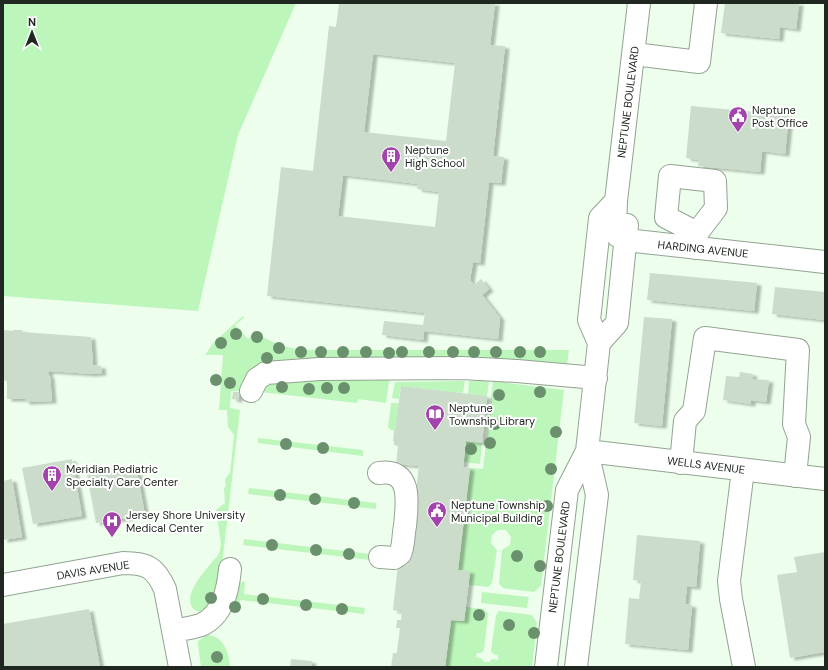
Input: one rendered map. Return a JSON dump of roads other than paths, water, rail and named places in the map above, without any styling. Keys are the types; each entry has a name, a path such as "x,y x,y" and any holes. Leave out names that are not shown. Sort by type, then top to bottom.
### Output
{"street":[{"name":"NEPTUNE BOULEVARD","path":"616,201 639,3"},
{"path":"634,54 699,62 706,3"},
{"path":"616,201 615,226 618,236 626,240 617,324 599,343 588,320 600,218 616,201"},
{"name":"HARDING AVENUE","path":"626,240 696,240 825,262"},
{"path":"688,463 699,422 694,411 705,338 798,350 794,424 799,437 788,475"},
{"name":"NEPTUNE BOULEVARD","path":"576,667 597,495 587,451 599,343"},
{"path":"252,391 257,379 266,373 319,370 462,368 517,370 596,378"},
{"name":"NEPTUNE BOULEVARD","path":"546,667 567,490 587,451"},
{"name":"WELLS AVENUE","path":"587,451 825,479"},
{"path":"743,470 729,581 744,667"},
{"path":"379,473 390,473 400,478 405,488 407,501 400,554 394,558 380,557"},
{"name":"DAVIS AVENUE","path":"3,585 123,563 139,563 149,567 161,581 165,589 180,667"},
{"path":"173,630 203,624 218,610 225,598 230,569"}],"place":[{"name":"Neptune Post Office","path":"738,133"},
{"name":"Neptune High School","path":"391,173"},
{"name":"Neptune Township Library","path":"435,431"},
{"name":"Meridian Pediatric Specialty Care Center","path":"52,492"},
{"name":"Neptune Township Municipal Building","path":"437,528"},
{"name":"Jersey Shore University Medical Center","path":"112,538"}]}
